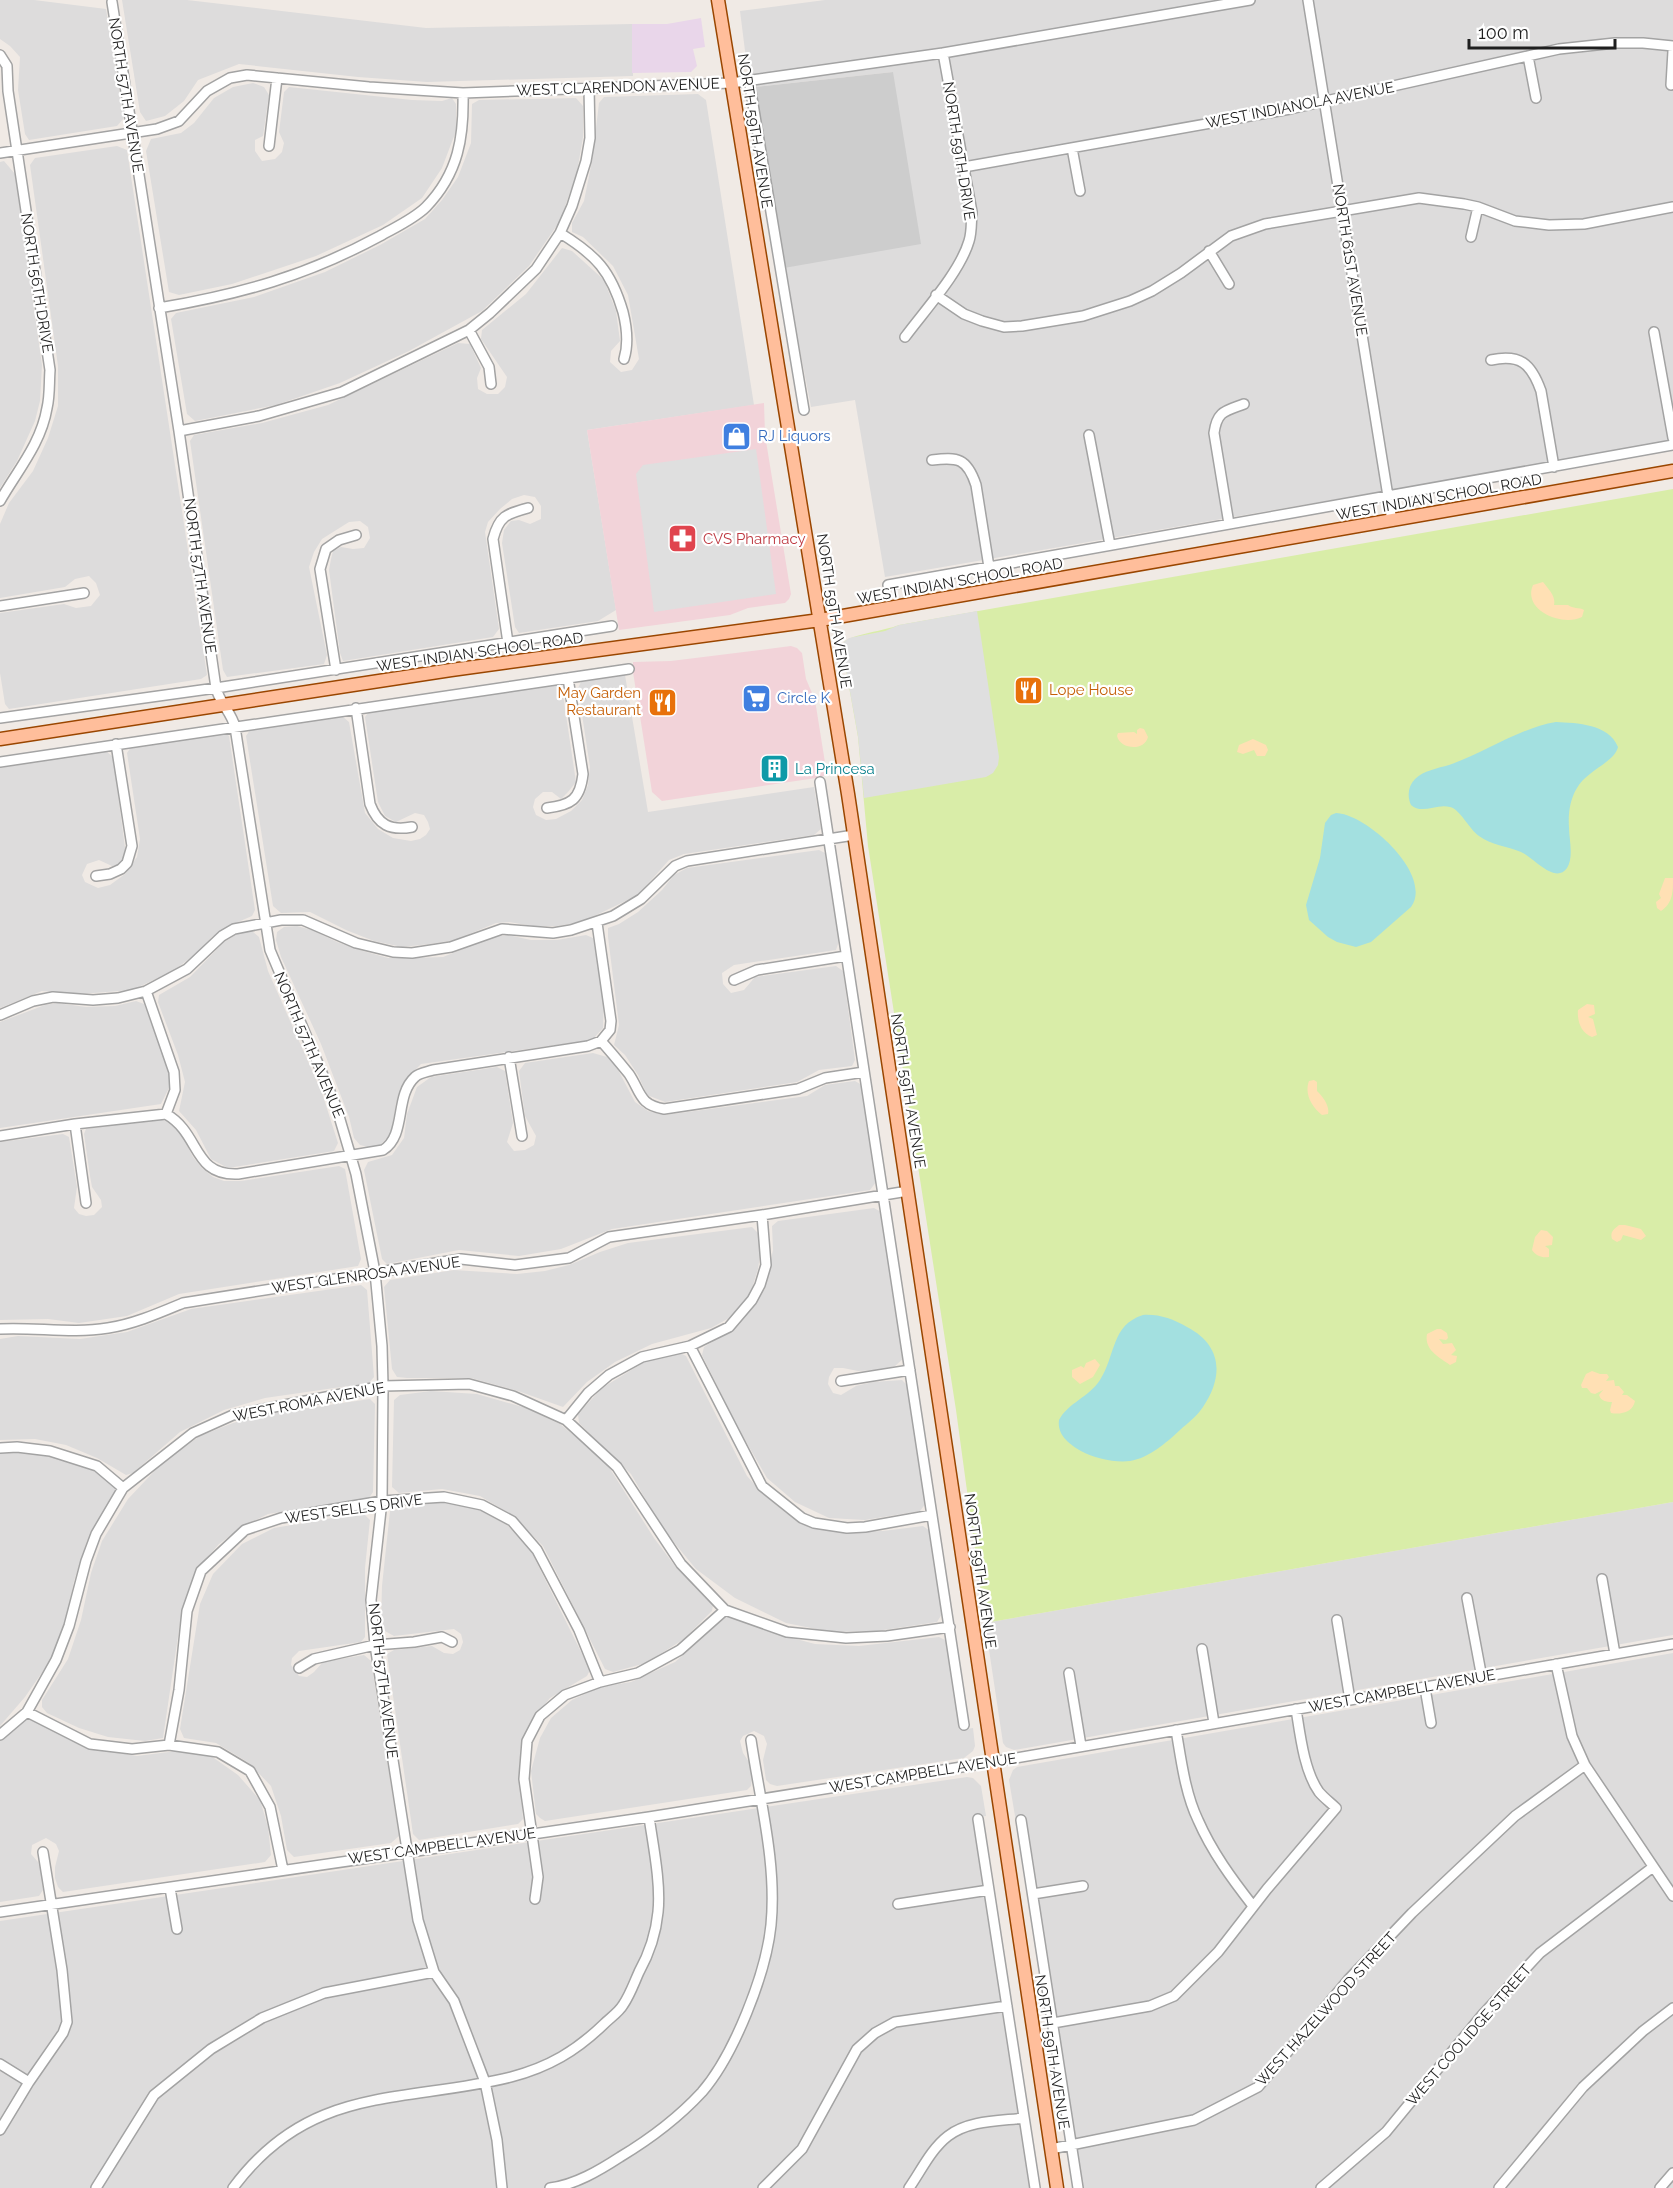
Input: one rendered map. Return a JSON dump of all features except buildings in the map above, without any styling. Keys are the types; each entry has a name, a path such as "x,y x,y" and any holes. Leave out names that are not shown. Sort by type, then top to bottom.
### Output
{"main road":[{"name":"NORTH 59TH AVENUE","path":"718,0 854,835 1057,2188"},
{"name":"WEST INDIAN SCHOOL ROAD","path":"0,739 451,670 820,620 1673,471"}],"street":[{"name":"WEST CLARENDON AVENUE","path":"0,153 157,129 179,121 207,91 230,78 247,75 369,87 463,93 731,83 944,53 1250,0"},
{"name":"NORTH 61ST AVENUE","path":"1308,0 1392,521"},
{"name":"NORTH 57TH AVENUE","path":"112,2 179,431 216,688 235,727 265,923 273,960 336,1106 351,1157 375,1272 382,1346 383,1386 382,1502 371,1600 375,1645 418,1920 434,1972 454,2001 485,2082 497,2140 502,2188"},
{"name":"WEST INDIANOLA AVENUE","path":"964,167 1325,102 1528,56 1588,45 1643,43 1673,46"},
{"path":"1671,85 1673,51"},
{"name":"NORTH 59TH DRIVE","path":"905,337 964,254 971,232 972,212 944,53"},
{"name":"NORTH 56TH DRIVE","path":"0,501 34,447 41,429 47,408 50,370 49,350 8,91 7,66 1,55"},
{"path":"1528,56 1536,98"},
{"path":"269,146 277,78"},
{"name":"NORTH 59TH AVENUE","path":"749,80 804,410"},
{"path":"179,431 259,416 342,392 469,330 490,313 536,269 560,233 572,206 586,161 590,138 589,87"},
{"path":"159,308 220,297 285,279 346,254 391,230 426,207 448,177 460,146 464,125 463,93"},
{"path":"1072,148 1080,191"},
{"path":"936,296 964,314 1004,327 1056,321 1106,310 1145,294 1181,273 1231,237 1264,224 1419,198 1478,207 1515,221 1549,225 1584,224 1673,207"},
{"path":"1471,237 1478,207"},
{"path":"560,233 595,259 614,284 628,338 624,358"},
{"path":"1209,251 1229,284"},
{"path":"469,330 489,367 492,384"},
{"path":"1654,332 1673,438"},
{"path":"1491,360 1505,357 1519,359 1531,370 1537,380 1541,391 1554,467"},
{"path":"1229,524 1214,433 1215,421 1220,414 1244,404"},
{"path":"1089,435 1110,545"},
{"name":"WEST INDIAN SCHOOL ROAD","path":"888,585 1673,445"},
{"path":"932,460 953,457 966,465 972,473 976,484 989,567"},
{"path":"508,643 493,539 497,522 512,512 528,508"},
{"path":"336,670 320,569 326,549 339,540 356,535"},
{"path":"0,606 84,593"},
{"name":"WEST INDIAN SCHOOL ROAD","path":"0,718 336,670 612,626"},
{"path":"0,762 628,669"},
{"path":"547,808 566,806 580,792 582,784 583,774 568,678"},
{"path":"356,708 373,812 385,825 396,830 412,827"},
{"path":"96,876 110,874 121,869 127,863 132,846 116,744"},
{"path":"820,782 964,1725"},
{"path":"0,1015 33,1001 53,997 118,999 146,991 188,969 222,936 234,929 265,923 303,920 356,943 393,952 412,953 451,947 502,928 553,933 597,923 613,916 641,898 675,866 687,861 854,835"},
{"path":"0,1136 75,1124 166,1114 177,1120 185,1129 204,1163 214,1171 225,1175 371,1154 388,1147 396,1134 406,1089 416,1076 433,1070 588,1046 602,1041 610,1030 611,1021 597,923"},
{"path":"734,980 758,970 846,956"},
{"path":"146,991 174,1072 175,1090 166,1114"},
{"path":"602,1041 631,1078 641,1097 655,1108 664,1109 798,1089 825,1078 864,1072"},
{"path":"509,1057 522,1136"},
{"path":"75,1124 86,1203"},
{"name":"WEST GLENROSA AVENUE","path":"0,1329 74,1331 109,1328 145,1319 183,1303 461,1259 515,1265 569,1258 609,1237 908,1191"},
{"path":"566,1420 588,1393 609,1375 642,1357 690,1346 729,1326 752,1300 760,1285 766,1265 762,1215"},
{"path":"690,1346 762,1486 802,1518 814,1523 847,1528 932,1515"},
{"path":"841,1381 910,1370"},
{"name":"WEST ROMA AVENUE","path":"0,1736 27,1712 56,1660 69,1626 86,1561 96,1534 123,1488 193,1433 233,1415 383,1386 469,1384 513,1396 566,1420 617,1467 681,1564 725,1610 787,1632 846,1638 887,1636 950,1627"},
{"path":"0,1448 17,1446 59,1454 97,1466 123,1488"},
{"name":"WEST SELLS DRIVE","path":"169,1745 179,1690 187,1611 201,1571 245,1530 281,1518 382,1502 444,1497 482,1505 512,1521 537,1550 579,1630 600,1682"},
{"path":"1602,1579 1615,1654"},
{"path":"1467,1598 1482,1678"},
{"path":"535,1899 538,1878 524,1779 527,1741 540,1716 566,1695 600,1682 638,1673 680,1650 725,1610"},
{"path":"1337,1620 1350,1700"},
{"path":"299,1668 314,1659 375,1645 442,1637 452,1642"},
{"name":"WEST CAMPBELL AVENUE","path":"0,1912 649,1817 993,1762 1673,1644"},
{"path":"1202,1649 1214,1723"},
{"path":"1556,1664 1572,1736 1585,1765 1673,1896"},
{"path":"1069,1673 1081,1746"},
{"path":"1425,1688 1431,1723"},
{"path":"1053,2023 1150,2006 1174,1996 1218,1952 1253,1906 1336,1808 1319,1791 1310,1770 1303,1749 1296,1710"},
{"path":"27,1712 90,1744 132,1749 169,1745 218,1752 250,1771 270,1807 284,1870"},
{"path":"1176,1730 1183,1769 1197,1818 1217,1858 1253,1906"},
{"path":"550,2188 598,2172 655,2135 702,2091 736,2040 759,1978 771,1926 771,1867 751,1740"},
{"name":"WEST HAZELWOOD STREET","path":"1051,2149 1194,2120 1258,2087 1348,1980 1412,1914 1515,1816 1585,1765"},
{"path":"233,2188 254,2162 267,2151 294,2131 331,2111 370,2100 511,2077 546,2066 583,2045 623,2006 649,1954 658,1911 649,1817"},
{"path":"978,1819 1035,2188"},
{"name":"NORTH 59TH AVENUE","path":"1022,1820 1078,2188"},
{"path":"0,2130 29,2082 63,2033 67,2022 62,1970 43,1852"},
{"name":"WEST COOLIDGE STREET","path":"1321,2188 1386,2132 1483,2014 1540,1953 1653,1867"},
{"path":"1033,1894 1083,1886"},
{"path":"170,1888 177,1929"},
{"path":"898,1904 989,1890"},
{"path":"96,2188 154,2096 211,2049 262,2018 324,1993 434,1972"},
{"path":"763,2188 802,2149 857,2049 875,2033 895,2022 1007,2006"},
{"path":"1499,2188 1583,2087 1643,2031 1673,2008"},
{"path":"0,2064 29,2082"},
{"path":"909,2188 938,2145 957,2130 1024,2118"},
{"path":"1660,2188 1673,2173"}],"shaded area":[{"path":"0,0 34,0 106,9 124,118 117,126 29,140 25,134 18,90 20,57 0,39"},
{"path":"122,0 187,0 426,28 632,24 633,76 427,82 239,64 198,80 184,101 165,116 146,121 140,112"},
{"path":"825,0 1673,0 1673,446 1378,492 885,577 855,400 811,407 784,268 893,72 755,87 747,67 740,11"},
{"path":"701,18 705,47 693,49 697,66 691,72 632,73 632,24 667,24"},
{"path":"893,72 921,244 784,268 755,87"},
{"path":"253,83 264,87 269,95 263,136 255,140 255,151 262,161 275,159 282,152 284,143 279,132 284,92 289,87 412,100 442,101 452,98 456,104 456,131 442,168 422,198 383,225 316,256 232,284 179,295 169,292 146,151 151,139 181,133 194,123 214,98 233,87"},
{"path":"698,94 706,100 754,405 587,430 616,610 598,621 519,633 515,627 502,543 504,530 511,521 519,520 530,524 541,519 541,506 535,497 524,495 512,499 500,509 488,522 485,532 499,629 493,637 343,661 329,570 331,559 333,551 341,547 364,548 370,538 368,527 360,521 349,522 322,539 309,567 327,655 324,664 227,677 223,670 190,441 194,435 262,423 328,405 458,343 470,344 481,368 477,378 478,389 487,394 498,394 505,387 507,377 481,339 482,330 526,294 562,248 572,251 604,280 616,311 620,341 611,351 610,362 621,372 632,370 639,359 628,295 613,266 583,237 572,232 572,223 584,201 592,161 599,103 604,97"},
{"path":"576,98 583,106 583,137 577,172 560,221 529,266 482,311 409,351 340,383 276,405 195,421 187,414 171,319 176,313 254,297 325,272 380,245 425,219 458,177 471,143 472,104 479,100"},
{"path":"117,146 127,150 207,675 201,679 9,709 5,704 0,673 0,613 64,604 76,608 91,606 100,595 96,583 89,576 75,579 65,587 0,598 0,524 9,503 33,471 48,438 58,406 58,366 30,165 35,158"},
{"path":"4,161 15,174 42,365 40,401 35,421 17,461 0,488 0,162"},
{"path":"764,403 765,435 791,594 789,599 785,603 748,608 730,615 619,630 587,430"},
{"path":"756,449 776,594 654,612 636,474 643,465"},
{"path":"977,611 999,757 998,765 993,773 986,777 864,798 858,736 843,653 844,642 849,638 885,631 899,625"},
{"path":"791,646 802,653 806,679 815,700 827,775 662,801 652,792 633,662 671,661"},
{"path":"625,675 648,812 814,787 821,829 814,835 684,854 669,860 638,895 582,922 557,926 496,923 455,940 430,944 402,947 374,941 310,912 281,913 273,906 246,736 250,730 343,717 349,722 365,813 378,829 393,838 411,841 426,835 430,829 428,822 424,815 415,813 396,822 385,816 378,802 365,717 371,709 558,683 562,688 576,782 561,799 552,792 543,792 535,799 533,807 536,815 546,820 556,819 571,811 582,800 588,785 590,767 578,688 581,682"},
{"path":"225,733 229,736 255,910 252,916 212,937 197,953 173,971 132,990 81,994 42,991 0,1008 0,768 106,751 113,757 126,855 123,863 117,865 112,866 99,860 87,864 82,875 85,882 98,888 110,885 125,874 137,857 140,839 127,753 131,747"},
{"path":"819,850 825,853 839,941 836,950 734,965 722,973 723,984 731,993 744,990 755,977 836,966 843,971 855,1060 852,1066 819,1070 797,1082 665,1102 647,1095 625,1055 614,1045 619,1025 608,928 638,912 662,890 674,875 687,868"},
{"path":"297,926 312,930 337,942 388,958 443,957 493,937 508,935 531,940 557,940 586,935 593,938 604,998 603,1028 592,1040 421,1064 406,1079 396,1103 391,1134 380,1145 368,1147 360,1145 354,1138 349,1117 321,1044 281,957 276,940 277,932 284,927"},
{"path":"252,931 259,937 268,971 322,1093 338,1143 334,1151 228,1168 211,1159 196,1130 179,1111 185,1082 178,1055 158,1002 159,995 190,977 224,942 241,932"},
{"path":"136,1001 144,1004 170,1073 169,1088 161,1104 0,1128 0,1022 45,1005 57,1003 86,1007 115,1006"},
{"path":"593,1053 607,1057 616,1066 635,1102 648,1111 665,1115 807,1096 825,1085 855,1081 862,1085 876,1182 870,1190 612,1229 561,1249 519,1256 459,1250 387,1264 382,1259 364,1170 368,1162 392,1155 404,1138 407,1114 417,1087 431,1077 497,1067 505,1071 513,1123 507,1142 514,1151 525,1150 534,1145 536,1136 525,1116 519,1071 525,1063"},
{"path":"159,1119 171,1122 181,1133 193,1157 202,1168 213,1177 224,1181 241,1181 339,1166 345,1169 361,1259 358,1266 179,1294 127,1316 79,1323 48,1319 0,1320 0,1142 63,1134 69,1137 77,1187 74,1208 79,1214 94,1215 102,1207 101,1200 92,1187 84,1134 86,1129"},
{"path":"874,1208 881,1212 904,1358 895,1366 880,1370 858,1371 834,1368 828,1384 833,1393 841,1395 856,1386 873,1382 902,1380 908,1386 926,1503 920,1511 865,1520 829,1518 795,1502 767,1478 738,1428 702,1355 704,1347 733,1329 765,1289 773,1250 772,1226 778,1221"},
{"path":"752,1227 758,1233 761,1248 758,1269 750,1295 731,1317 711,1328 652,1344 615,1362 587,1382 563,1407 471,1378 397,1377 392,1369 384,1287 390,1280 454,1270 517,1274 545,1271 569,1265 628,1243"},
{"path":"361,1285 367,1290 374,1377 369,1383 265,1398 224,1410 180,1432 133,1473 126,1475 97,1458 66,1445 35,1439 0,1440 0,1339 18,1336 80,1339 127,1332 191,1309"},
{"path":"680,1353 686,1356 747,1476 763,1494 785,1512 805,1524 846,1532 883,1531 923,1526 930,1531 942,1614 937,1622 877,1631 831,1632 786,1623 735,1598 696,1569 662,1528 631,1474 579,1423 578,1414 602,1388 646,1361"},
{"path":"431,1391 477,1394 526,1408 560,1424 605,1461 654,1538 675,1566 709,1598 713,1605 712,1611 684,1639 646,1663 613,1672 605,1669 543,1546 512,1515 480,1496 442,1489 399,1493 392,1487 394,1400 400,1395"},
{"path":"370,1399 375,1404 373,1492 369,1498 268,1514 242,1527 219,1544 199,1567 180,1623 163,1738 145,1741 108,1737 79,1728 47,1713 42,1707 42,1700 68,1659 102,1541 128,1499 162,1463 200,1436 233,1423 261,1415"},
{"path":"18,1451 47,1454 97,1471 116,1487 87,1541 74,1581 67,1615 50,1661 25,1697 0,1726 0,1453"},
{"path":"444,1501 476,1508 507,1525 529,1547 590,1670 587,1676 550,1698 531,1721 521,1744 519,1770 523,1819 518,1824 419,1840 413,1834 387,1654 394,1650 432,1646 444,1653 453,1654 460,1650 463,1642 461,1634 454,1629 394,1636 385,1631 381,1621 382,1586 390,1511"},
{"path":"1673,1502 1673,1635 1014,1750 1003,1743 985,1623"},
{"path":"363,1513 370,1520 365,1568 365,1637 361,1642 299,1651 292,1658 291,1665 299,1676 307,1677 323,1662 364,1655 371,1661 399,1836 391,1843 294,1857 287,1850 281,1816 271,1786 249,1763 216,1743 184,1738 180,1729 200,1604 213,1574 242,1544 274,1528"},
{"path":"727,1616 815,1644 859,1646 939,1637 947,1641 960,1730 973,1728 975,1746 973,1751 964,1758 777,1786 766,1780 763,1760 767,1744 764,1736 754,1731 743,1736 740,1741 743,1753 749,1762 752,1779 751,1786 747,1790 545,1821 540,1818 536,1814 531,1771 540,1738 551,1718 572,1700 600,1687 631,1682 675,1662"},
{"path":"1673,1653 1673,2188 1077,2188 1009,1780 1013,1770 1017,1767"},
{"path":"26,1719 89,1748 137,1756 177,1751 211,1756 238,1775 260,1800 268,1827 271,1855 265,1862 63,1892 58,1887 55,1878 59,1851 56,1844 46,1838 32,1845 31,1854 38,1862 42,1873 43,1890 39,1896 0,1902 0,1741"},
{"path":"967,1777 973,1778 981,1786 986,1816 974,1817 1031,2188 0,2188 0,1921"}],"green space":[{"path":"1673,489 1673,1502 985,1623 956,1410 868,846 858,737 843,653 844,642 854,637 899,625"}],"sand":[{"path":"1543,582 1553,596 1554,605 1568,605 1582,609 1584,610 1582,617 1564,620 1538,609 1531,594 1533,585"},
{"path":"1140,728 1144,729 1148,737 1146,742 1137,747 1123,744 1117,736 1118,733 1134,732 1137,734"},
{"path":"1253,739 1266,745 1268,750 1265,756 1257,756 1254,750 1243,754 1237,752 1239,745"},
{"path":"1665,878 1673,878 1672,892 1670,901 1661,911 1657,908 1656,902 1661,898 1659,894"},
{"path":"1587,1004 1594,1005 1595,1014 1588,1017 1593,1019 1597,1035 1592,1037 1582,1030 1578,1018 1578,1010"},
{"path":"1309,1081 1317,1082 1317,1091 1327,1105 1328,1114 1322,1115 1310,1100"},
{"path":"1619,1225 1641,1229 1646,1236 1641,1240 1623,1235 1617,1242 1612,1239 1611,1235"},
{"path":"1541,1230 1547,1231 1553,1237 1552,1245 1545,1246 1549,1249 1549,1257 1539,1256 1532,1250 1535,1237"},
{"path":"1437,1329 1447,1333 1446,1340 1439,1339 1443,1344 1452,1343 1456,1350 1451,1355 1457,1356 1456,1362 1450,1365 1433,1352 1428,1344 1427,1334"},
{"path":"1095,1359 1100,1365 1093,1377 1080,1384 1072,1377 1072,1370 1081,1366 1084,1368 1086,1363"},
{"path":"1592,1371 1607,1374 1609,1377 1606,1381 1614,1380 1615,1386 1619,1386 1624,1392 1622,1395 1627,1395 1635,1401 1632,1408 1619,1414 1611,1413 1612,1402 1604,1401 1599,1395 1603,1390 1595,1394 1587,1388 1582,1388 1586,1374"}],"water":[{"path":"1556,722 1582,724 1600,729 1614,739 1618,747 1612,757 1581,782 1575,792 1569,817 1570,859 1567,868 1562,872 1550,872 1521,852 1484,839 1450,807 1420,809 1411,805 1410,788 1415,779 1422,774 1462,760 1515,735"},
{"path":"1336,813 1349,816 1364,824 1394,848 1406,863 1416,894 1411,907 1371,942 1356,947 1328,937 1309,920 1306,905 1320,858 1325,823 1331,815"},
{"path":"1143,1315 1171,1319 1199,1334 1213,1352 1216,1362 1214,1384 1210,1395 1198,1413 1157,1449 1130,1461 1111,1461 1092,1456 1065,1439 1060,1430 1059,1420 1100,1380 1125,1326"}],"place":[{"name":"RJ Liquors","path":"737,436"},
{"name":"CVS Pharmacy","path":"682,539"},
{"name":"Lope House","path":"1028,690"},
{"name":"Circle K","path":"756,698"},
{"name":"May Garden Restaurant","path":"662,702"},
{"name":"La Princesa","path":"774,769"}]}
